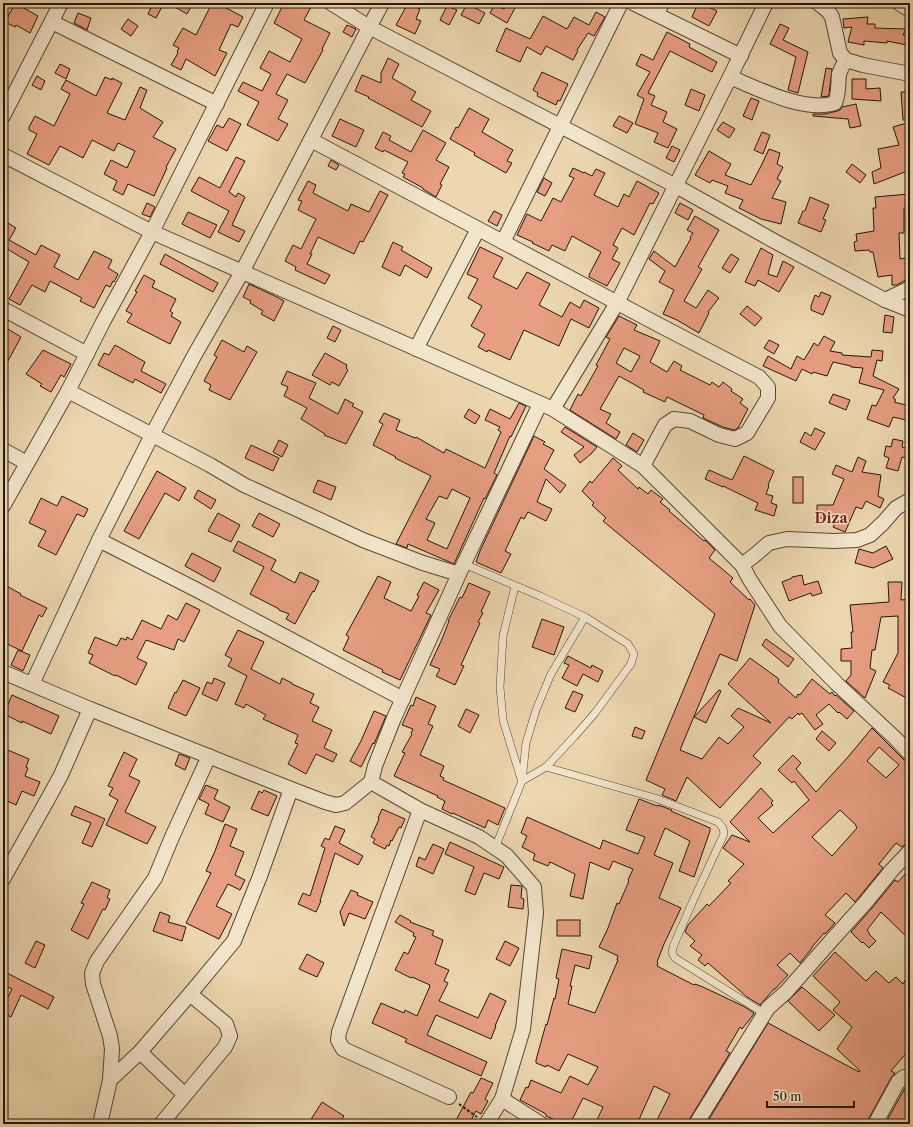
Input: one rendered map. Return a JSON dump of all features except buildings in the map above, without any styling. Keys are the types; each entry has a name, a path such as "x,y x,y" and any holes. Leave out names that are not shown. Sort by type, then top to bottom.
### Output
{"street":[{"path":"3,116 61,3"},
{"path":"3,506 68,391 152,232 267,3"},
{"path":"331,3 369,27 676,186 776,242 885,300 910,310"},
{"path":"32,684 99,540 152,435 194,356 242,272 382,3"},
{"path":"503,242 621,3"},
{"path":"633,3 659,9 741,56"},
{"path":"553,409 617,303 766,3"},
{"path":"818,3 828,11 832,17 840,53 846,60 863,65 910,74"},
{"path":"899,3 910,10"},
{"path":"52,22 217,104"},
{"path":"730,78 799,103 820,106 828,105 835,103 838,97 839,75 846,60"},
{"path":"311,140 759,377 768,387 768,398 747,433 735,439 719,435 690,421 674,419 665,425 643,466"},
{"path":"3,155 152,232 553,409 643,466 742,565 780,626 837,684 910,754"},
{"path":"416,349 478,229"},
{"path":"885,300 910,287"},
{"path":"3,309 87,354"},
{"path":"68,391 244,485 362,540 423,563 461,569"},
{"path":"3,672 90,709 325,802 336,805 345,802 371,782 375,766 403,699 461,569 540,404"},
{"path":"3,450 27,463"},
{"path":"742,565 769,543 787,539 834,541 857,540 870,535 896,508 910,500"},
{"path":"99,540 403,699"},
{"path":"3,878 52,792 90,709"},
{"path":"100,1124 110,1080 112,1048 110,1036 93,984 92,973 97,961 155,878 209,756"},
{"path":"371,782 420,810 479,836 507,856 534,887 536,913 523,1029 502,1099 486,1124"},
{"path":"110,1080 140,1052 234,941 260,876 291,789"},
{"path":"420,810 338,1032 338,1040 343,1049 449,1097"},
{"path":"696,1124 768,1008 786,992 910,851"},
{"path":"161,1124 225,1047 230,1036 226,1024 190,994"},
{"path":"140,1052 186,1095"},
{"path":"875,1124 898,1082 904,1077 910,1077"},
{"path":"502,1099 541,1124"}],"lane":[{"path":"461,569 515,586 585,617 628,644 634,654 632,664 595,713 574,737 546,766 522,781"},
{"path":"515,586 503,636 500,687 503,720 522,781"},
{"path":"495,848 522,781 526,743 536,710 551,674 585,617"},
{"path":"546,766 655,798 718,822 723,828 724,834 692,903 673,947 672,953 675,958 765,1014"}],"path":[{"path":"449,1097 486,1124"}],"district":[{"name":"Diza","path":"831,518"}]}
